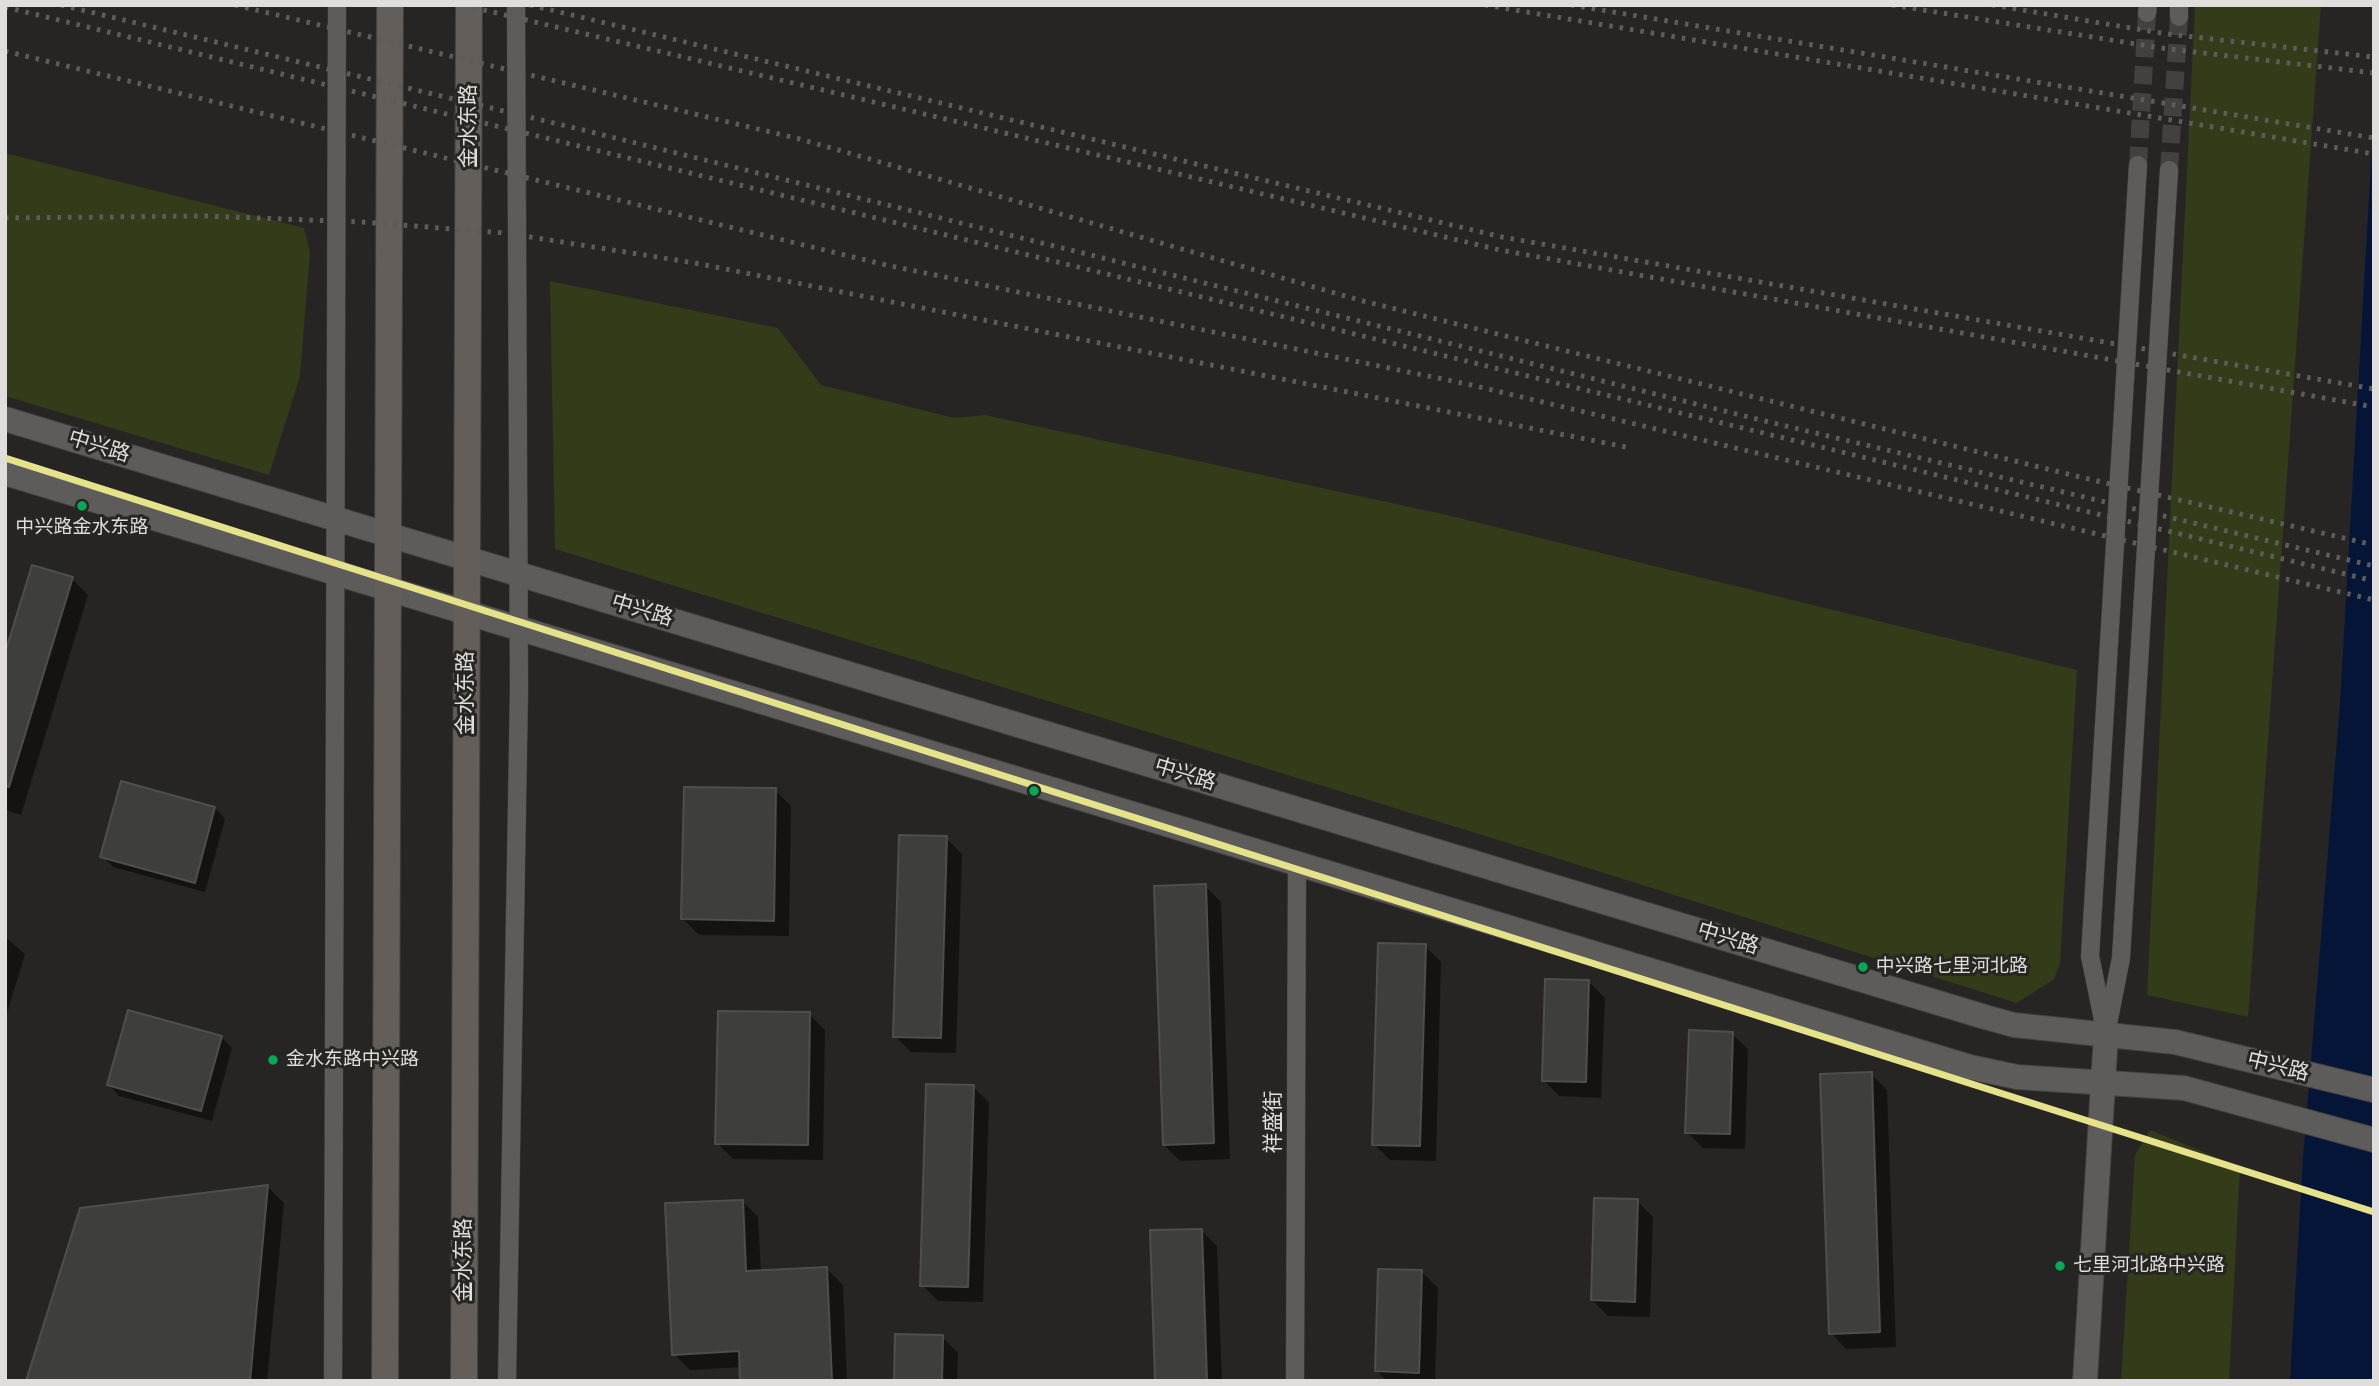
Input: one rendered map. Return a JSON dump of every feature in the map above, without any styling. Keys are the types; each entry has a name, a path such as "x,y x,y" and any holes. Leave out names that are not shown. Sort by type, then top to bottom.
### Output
{"main road":[{"path":"385,1381 390,5"},
{"name":"金水东路","path":"464,1381 469,5"}],"street":[{"path":"333,1381 337,5"},
{"path":"507,1381 518,628 516,5"},
{"path":"2106,1034 2090,956 2138,165"},
{"path":"2085,1381 2106,1034 2121,958 2169,170"},
{"name":"中兴路","path":"5,419 1985,1017 2014,1025 2175,1042 2374,1090"},
{"path":"5,473 1970,1067 2017,1077 2184,1088 2374,1140"},
{"name":"祥盛街","path":"1295,1381 1297,863"}],"green space":[{"path":"2195,5 2321,5 2248,1017 2147,995"},
{"path":"5,153 304,228 310,252 300,376 269,475 5,396"},
{"path":"550,281 778,328 821,385 954,418 985,415 1447,515 2077,670 2060,964 2054,979 2017,1003 555,549"},
{"path":"2150,1130 2240,1167 2229,1381 2121,1381 2135,1155"}],"water":[{"path":"2374,110 2374,1381 2290,1381 2303,1159 2340,704"}],"building":[{"path":"32,565 73,577 9,787 5,786 5,653"},
{"path":"121,781 215,807 195,883 100,857"},
{"path":"684,787 776,788 774,921 681,919"},
{"path":"899,835 947,836 941,1038 893,1037"},
{"path":"1206,884 1214,1143 1163,1145 1154,886"},
{"path":"1378,943 1426,944 1420,1146 1372,1145"},
{"path":"1545,979 1589,980 1586,1082 1542,1081"},
{"path":"128,1010 222,1036 201,1111 107,1085"},
{"path":"718,1011 810,1012 808,1145 715,1144"},
{"path":"1689,1030 1733,1032 1730,1134 1685,1133"},
{"path":"1872,1072 1880,1332 1829,1334 1820,1074"},
{"path":"926,1084 974,1085 968,1287 920,1286"},
{"path":"268,1185 250,1381 26,1381 80,1208"},
{"path":"1594,1198 1638,1199 1635,1302 1591,1300"},
{"path":"743,1200 746,1271 827,1267 832,1381 740,1381 739,1351 672,1355 665,1203"},
{"path":"1202,1229 1207,1381 1155,1381 1150,1230"},
{"path":"1378,1269 1422,1270 1419,1373 1375,1371"},
{"path":"895,1334 943,1335 942,1381 894,1381"}],"tunnel":[{"path":"2138,165 2147,13"},
{"path":"2169,170 2179,17"}],"railway":[{"path":"61,5 583,130 1765,421 2374,566"},
{"path":"235,5 800,139 1359,300 2080,477 2374,545"},
{"path":"463,5 1500,250 2374,407"},
{"path":"530,5 1502,237 2374,389"},
{"path":"1485,5 2374,154"},
{"path":"1571,5 2374,138"},
{"path":"1892,5 2161,48 2374,73"},
{"path":"1992,5 2167,34 2374,57"},
{"path":"5,7 2374,581"},
{"path":"5,51 886,265 1467,384 2374,600"},
{"path":"5,218 205,216 362,222 505,233 695,263 1631,448"}],"transit line":[{"path":"5,458 2374,1212"}],"place":[{"name":"中兴路金水东路","path":"82,506"},
{"name":"中兴路七里河北路","path":"1863,967"},
{"name":"金水东路中兴路","path":"273,1060"},
{"name":"七里河北路中兴路","path":"2060,1266"}]}
